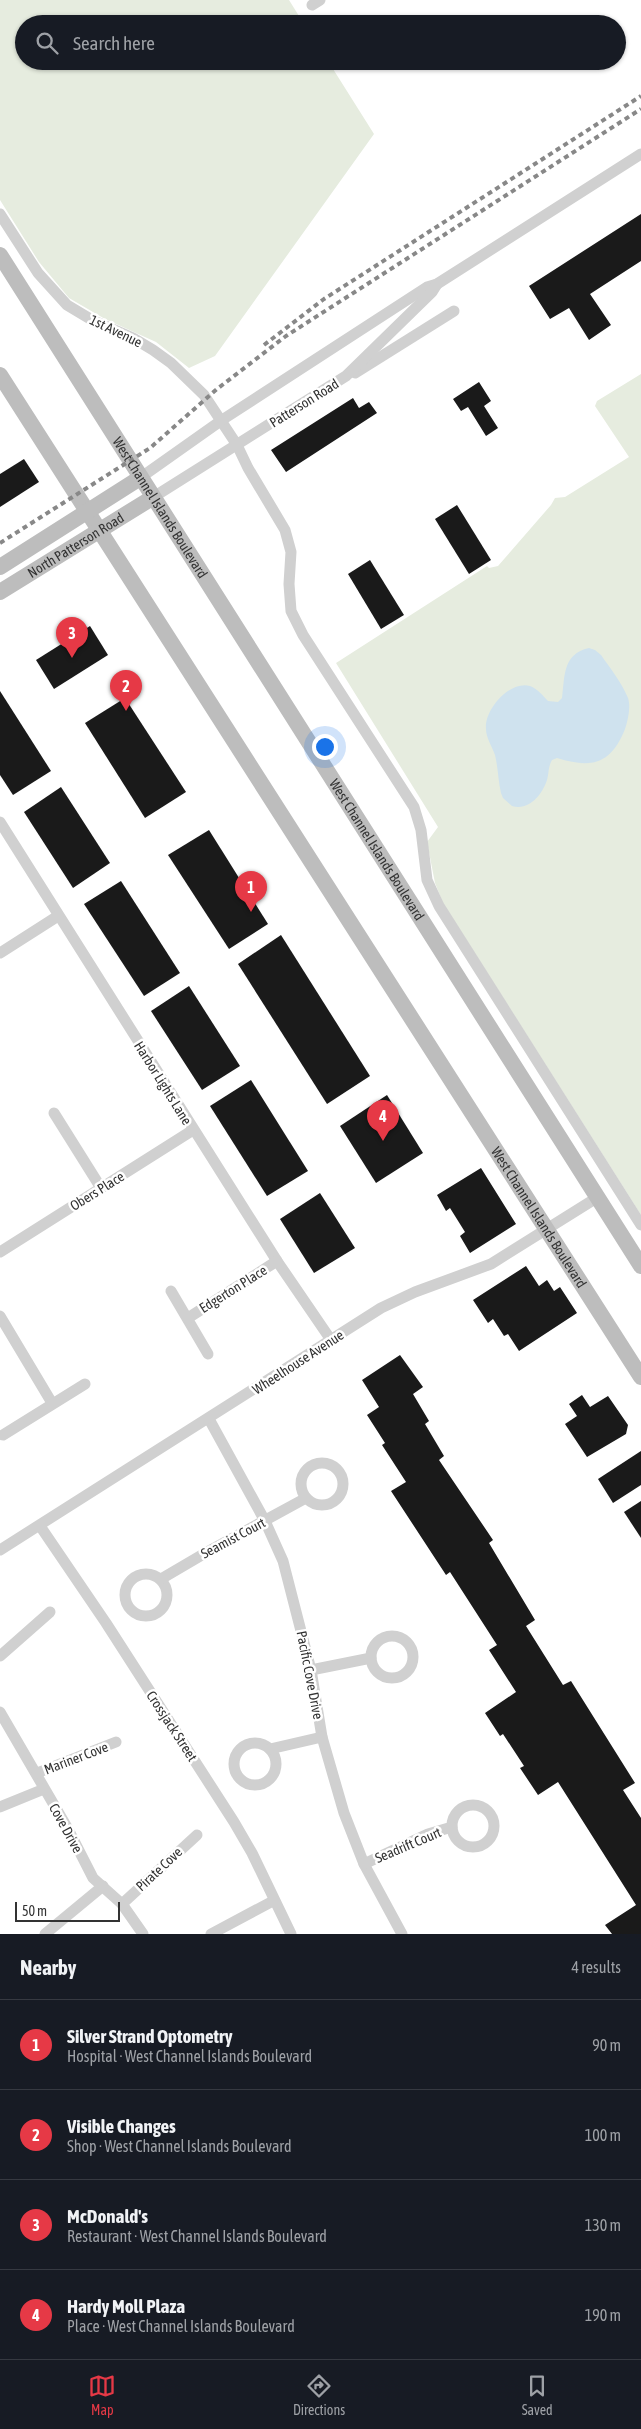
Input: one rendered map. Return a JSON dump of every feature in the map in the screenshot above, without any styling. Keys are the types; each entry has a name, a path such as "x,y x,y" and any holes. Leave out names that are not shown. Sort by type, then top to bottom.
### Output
{"main road":[{"name":"West Channel Islands Boulevard","path":"0,255 152,498 641,1266"},
{"name":"West Channel Islands Boulevard","path":"0,375 641,1378"},
{"name":"North Patterson Road","path":"0,567 140,478"},
{"name":"North Patterson Road","path":"0,592 152,498"}],"street":[{"name":"Patterson Road","path":"140,478 222,420 427,287 437,284 641,154"},
{"name":"1st Avenue","path":"0,214 38,273 57,295 79,313 133,338 171,363 200,390 222,420 285,530 291,552 289,584 291,611 304,635 414,807 421,830 427,880 439,906 641,1225"},
{"name":"Patterson Road","path":"152,498 346,376 432,292 437,284"},
{"path":"346,376 359,372 454,311"},
{"name":"Harbor Lights Lane","path":"0,822 5,839 58,916 277,1261 331,1340"},
{"path":"0,953 58,916"},
{"path":"54,1113 101,1188"},
{"name":"Obers Place","path":"0,1252 193,1130"},
{"name":"Wheelhouse Avenue","path":"4,1548 394,1301 491,1264 598,1197"},
{"name":"Edgerton Place","path":"188,1318 277,1261"},
{"name":"Edgerton Place","path":"171,1292 208,1354"},
{"path":"0,1316 52,1403"},
{"path":"3,1435 85,1384"},
{"name":"Pacific Cove Drive","path":"209,1419 265,1521 290,1584 311,1670 322,1737 344,1813 364,1864 402,1934"},
{"name":"Seamist Court","path":"161,1579 306,1498"},
{"name":"Crossjack Street","path":"40,1526 106,1623 234,1822 252,1853 290,1934"},
{"path":"0,1656 50,1612"},
{"path":"311,1670 371,1658"},
{"name":"Cove Drive","path":"0,1712 37,1773 93,1878 122,1904 143,1934"},
{"path":"270,1749 322,1737"},
{"name":"Mariner Cove","path":"37,1773 116,1742"},
{"path":"0,1807 44,1789"},
{"name":"Seadrift Court","path":"364,1864 428,1834 452,1827"},
{"name":"Pirate Cove","path":"122,1904 197,1835"},
{"path":"45,1934 103,1886"},
{"path":"211,1934 273,1901"}],"shaded area":[{"path":"0,0 289,0 298,15 15,15 15,70 334,70 374,134 215,356 189,368 156,342 105,319 69,298 39,262 0,200"},
{"path":"641,374 641,1215 443,903 435,883 427,842 438,827 336,663 487,566 489,568 498,566 555,498 565,497 629,457 595,406 597,401"}],"water":[{"path":"589,648 601,655 628,698 628,718 625,729 613,750 599,761 580,763 557,758 552,760 547,780 538,796 524,806 512,806 503,798 501,793 495,755 486,732 486,721 489,713 507,692 522,685 533,687 548,701 558,702 562,698 566,667 569,661 580,651"}],"building":[{"path":"641,214 641,261 590,294 611,325 589,340 569,308 550,319 529,286"},
{"path":"479,382 491,401 484,406 498,428 486,436 468,407 461,411 453,399"},
{"path":"353,398 359,408 369,402 377,413 286,472 271,450"},
{"path":"24,459 39,482 0,507 0,474"},
{"path":"457,505 491,560 469,574 435,519"},
{"path":"370,560 404,615 381,629 348,574"},
{"path":"90,626 108,655 54,689 36,660"},
{"path":"0,691 51,771 13,795 0,775"},
{"path":"125,698 186,792 145,818 85,723"},
{"path":"61,787 110,863 73,888 24,812"},
{"path":"209,830 268,924 229,949 168,855"},
{"path":"121,881 180,973 144,996 84,904"},
{"path":"281,935 370,1076 327,1104 238,964"},
{"path":"189,986 240,1066 202,1090 151,1011"},
{"path":"251,1080 308,1171 267,1196 210,1106"},
{"path":"387,1095 423,1153 376,1183 340,1126"},
{"path":"481,1168 516,1224 470,1253 460,1236 465,1232 450,1208 446,1211 437,1195"},
{"path":"320,1193 355,1248 314,1273 280,1219"},
{"path":"526,1266 539,1286 547,1280 554,1291 560,1287 577,1313 519,1351 508,1334 504,1336 493,1319 488,1323 473,1300"},
{"path":"400,1355 423,1387 413,1394 429,1421 425,1424 444,1456 439,1460 493,1540 489,1543 535,1620 526,1626 563,1685 571,1681 635,1783 623,1790 641,1818 641,1934 612,1934 605,1925 636,1905 558,1782 538,1795 520,1768 524,1766 503,1734 500,1736 485,1713 516,1692 489,1650 497,1645 450,1572 446,1575 391,1491 406,1482 382,1445 385,1443 367,1415 379,1407 362,1380"},
{"path":"582,1395 590,1407 608,1396 628,1425 626,1434 587,1457 565,1424 577,1416 569,1404"},
{"path":"641,1451 641,1485 613,1503 598,1479"},
{"path":"641,1501 641,1538 624,1512"}],"railway":[{"path":"264,345 324,299 641,96"},
{"path":"0,543 150,448 217,389 286,336 641,109"}],"place":[{"name":"McDonald's","path":"72,658"},
{"name":"Visible Changes","path":"126,711"},
{"name":"Silver Strand Optometry","path":"251,912"},
{"name":"Hardy Moll Plaza","path":"383,1141"}]}
